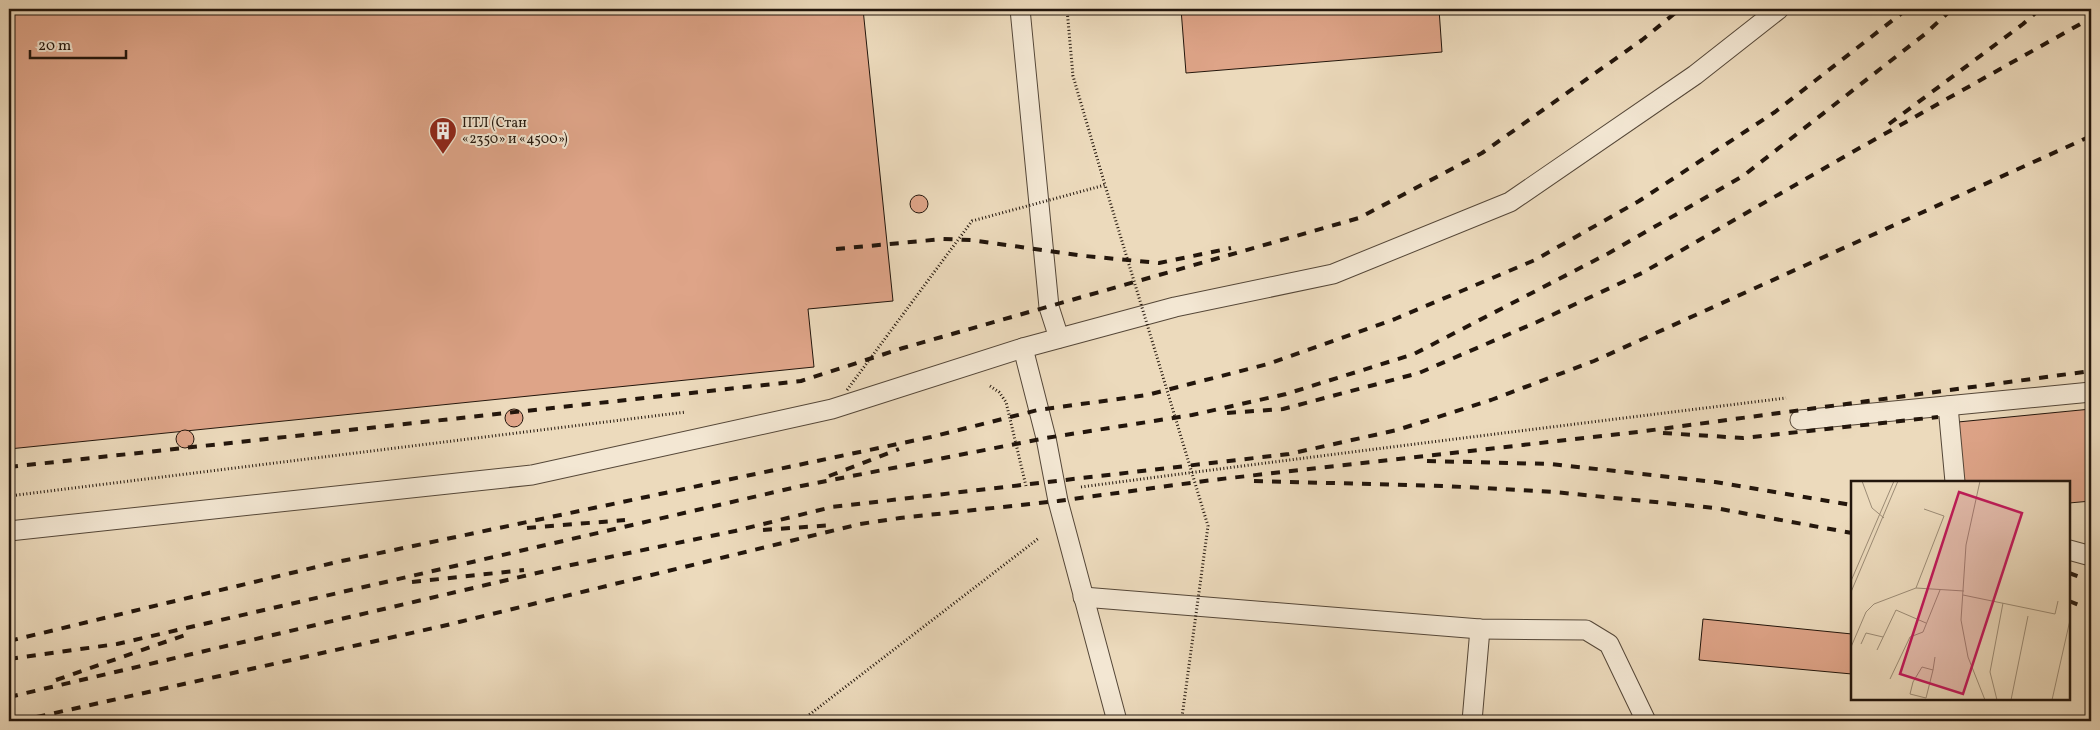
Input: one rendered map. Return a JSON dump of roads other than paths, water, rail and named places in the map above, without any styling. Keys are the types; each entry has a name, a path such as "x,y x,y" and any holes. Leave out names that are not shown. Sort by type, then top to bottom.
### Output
{"lane":[{"path":"1020,9 1048,307 1059,338"},
{"path":"9,531 532,475 832,409 1059,338 1175,307 1333,274 1510,202 1695,75 1779,9"},
{"path":"1023,348 1046,438 1056,491 1117,721"},
{"path":"1800,420 2091,392"},
{"path":"1948,406 1955,481"},
{"path":"2070,550 2091,556"},
{"path":"1083,597 1480,629 1586,630 1610,644 1646,721"},
{"path":"1472,721 1480,629"}],"railway":[{"path":"9,467 801,381 903,348 1359,218 1482,153 1642,40 1680,9"},
{"path":"9,641 337,562 931,437 1038,410 1147,395 1268,364 1395,319 1535,260 1639,201 1775,112 1907,9"},
{"path":"9,659 117,644 801,486 1046,438 1192,415 1286,394 1414,354 1609,253 1743,176 1925,34 1952,9"},
{"path":"1889,124 2023,24 2040,9"},
{"path":"1227,413 1283,409 1419,373 1537,322 1642,273 2091,18"},
{"path":"9,697 571,565 735,531 832,507 1289,454 1397,430 1491,400 1594,361 2091,136"},
{"path":"836,249 943,239 971,240 1085,256 1159,263 1231,248"},
{"path":"19,721 447,625 860,524 1058,501 1212,480 1638,432 2091,371"},
{"path":"1663,433 1743,438 1938,417"},
{"path":"829,476 899,449"},
{"path":"1427,461 1551,464 1715,482 1851,505"},
{"path":"1254,481 1445,486 1554,492 1715,508 1851,533"},
{"path":"527,528 625,520"},
{"path":"763,530 833,525"},
{"path":"412,582 524,570"},
{"path":"2070,573 2091,581"},
{"path":"2070,601 2091,610"},
{"path":"56,680 188,634"}],"place":[{"name":"ПТЛ (Стан «2350» и «4500»)","path":"443,155"}]}
